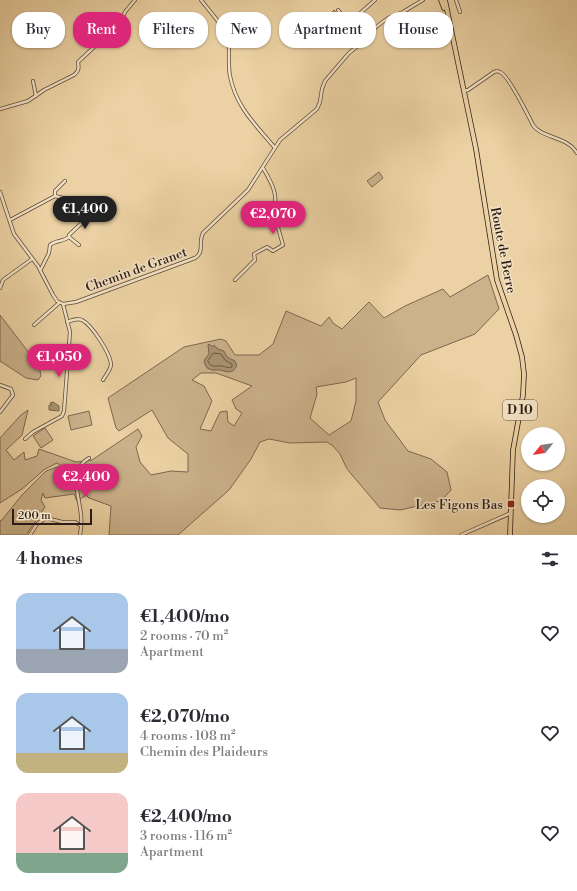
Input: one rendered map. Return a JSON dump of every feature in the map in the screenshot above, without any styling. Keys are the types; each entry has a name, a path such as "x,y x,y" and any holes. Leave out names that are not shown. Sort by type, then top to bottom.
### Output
{"main road":[{"name":"Route de Berre","path":"441,0 446,12"},
{"name":"Route de Berre","path":"445,0 447,12"},
{"name":"Route de Berre","path":"453,39 476,149 497,280 516,335 522,357 524,374 523,395 513,450 510,535"}],"street":[{"path":"0,108 28,101 78,72 78,62 120,23 125,12 135,0"},
{"path":"201,0 225,30 227,35 230,75 238,101 248,117 275,148"},
{"path":"362,12 375,0"},
{"name":"Chemin de Granet","path":"376,28 388,18 403,12 424,0"},
{"path":"456,0 460,12"},
{"name":"Chemin de Granet","path":"61,303 76,302 198,256 201,251 200,241 203,233 248,190 284,136 317,109 325,81 349,52 354,48"},
{"path":"464,91 468,90 494,72 502,72 509,81 534,126 539,130 571,145 577,153"},
{"path":"33,81 36,96"},
{"path":"236,280 255,260 254,254 267,247 273,251 283,245 273,210 276,205 274,189 263,167"},
{"path":"55,196 55,191 65,181"},
{"path":"0,192 14,234 40,270 53,295 61,303 70,332 64,411 62,416 33,432 25,439"},
{"path":"10,220 55,196 64,198"},
{"path":"40,270 49,253 50,245 54,242 69,238 69,235 88,218"},
{"path":"69,238 79,246"},
{"path":"0,288 3,280 32,259"},
{"path":"34,325 61,303"},
{"path":"67,322 78,319 83,320 98,337 111,363 111,367 102,380"},
{"path":"0,385 11,389 13,395 0,412"},
{"path":"80,535 81,516 76,476 80,464 89,458"},
{"path":"461,535 511,514"},
{"path":"30,535 37,524 46,518 62,522 75,522 80,525"}],"shaded area":[{"path":"379,172 383,178 372,187 367,181"},
{"path":"488,275 499,309 475,334 421,355 378,402 385,420 408,451 431,459 447,472 451,490 441,501 400,510 380,508 347,469 340,454 327,442 290,443 269,439 260,442 251,459 229,490 178,535 109,535 111,506 89,498 86,495 77,501 74,494 45,498 43,493 41,500 45,507 26,535 0,535 0,521 22,495 46,471 60,466 63,467 57,463 45,469 22,489 0,503 0,438 21,415 28,410 22,435 6,450 14,460 24,452 25,460 37,456 39,449 76,462 92,460 138,429 142,436 136,447 140,462 151,475 171,471 188,472 188,454 168,438 152,410 119,431 116,428 108,398 184,347 221,339 226,341 235,355 259,355 273,344 286,311 321,326 329,317 334,324 342,329 369,302 384,318 405,306 443,289 450,297","holes":["201,373 216,373 252,386 232,400 236,409 242,413 234,426 228,422 227,411 220,412 211,431 200,429 212,401 204,386 192,380","356,378 356,401 351,421 329,435 310,418 317,394 316,387 346,382"]},
{"path":"0,315 39,366 41,376 38,380 26,378 0,361"},
{"path":"89,411 92,425 71,430 68,416"},
{"path":"45,428 53,440 41,448 33,436"}],"water":[{"path":"209,344 224,351 227,357 235,361 237,366 233,371 228,372 207,368 204,362 209,354"},
{"path":"53,402 59,406 59,411 49,410 49,405 52,405 50,403"}],"place":[{"name":"Les Figons Bas","path":"511,504"}]}
